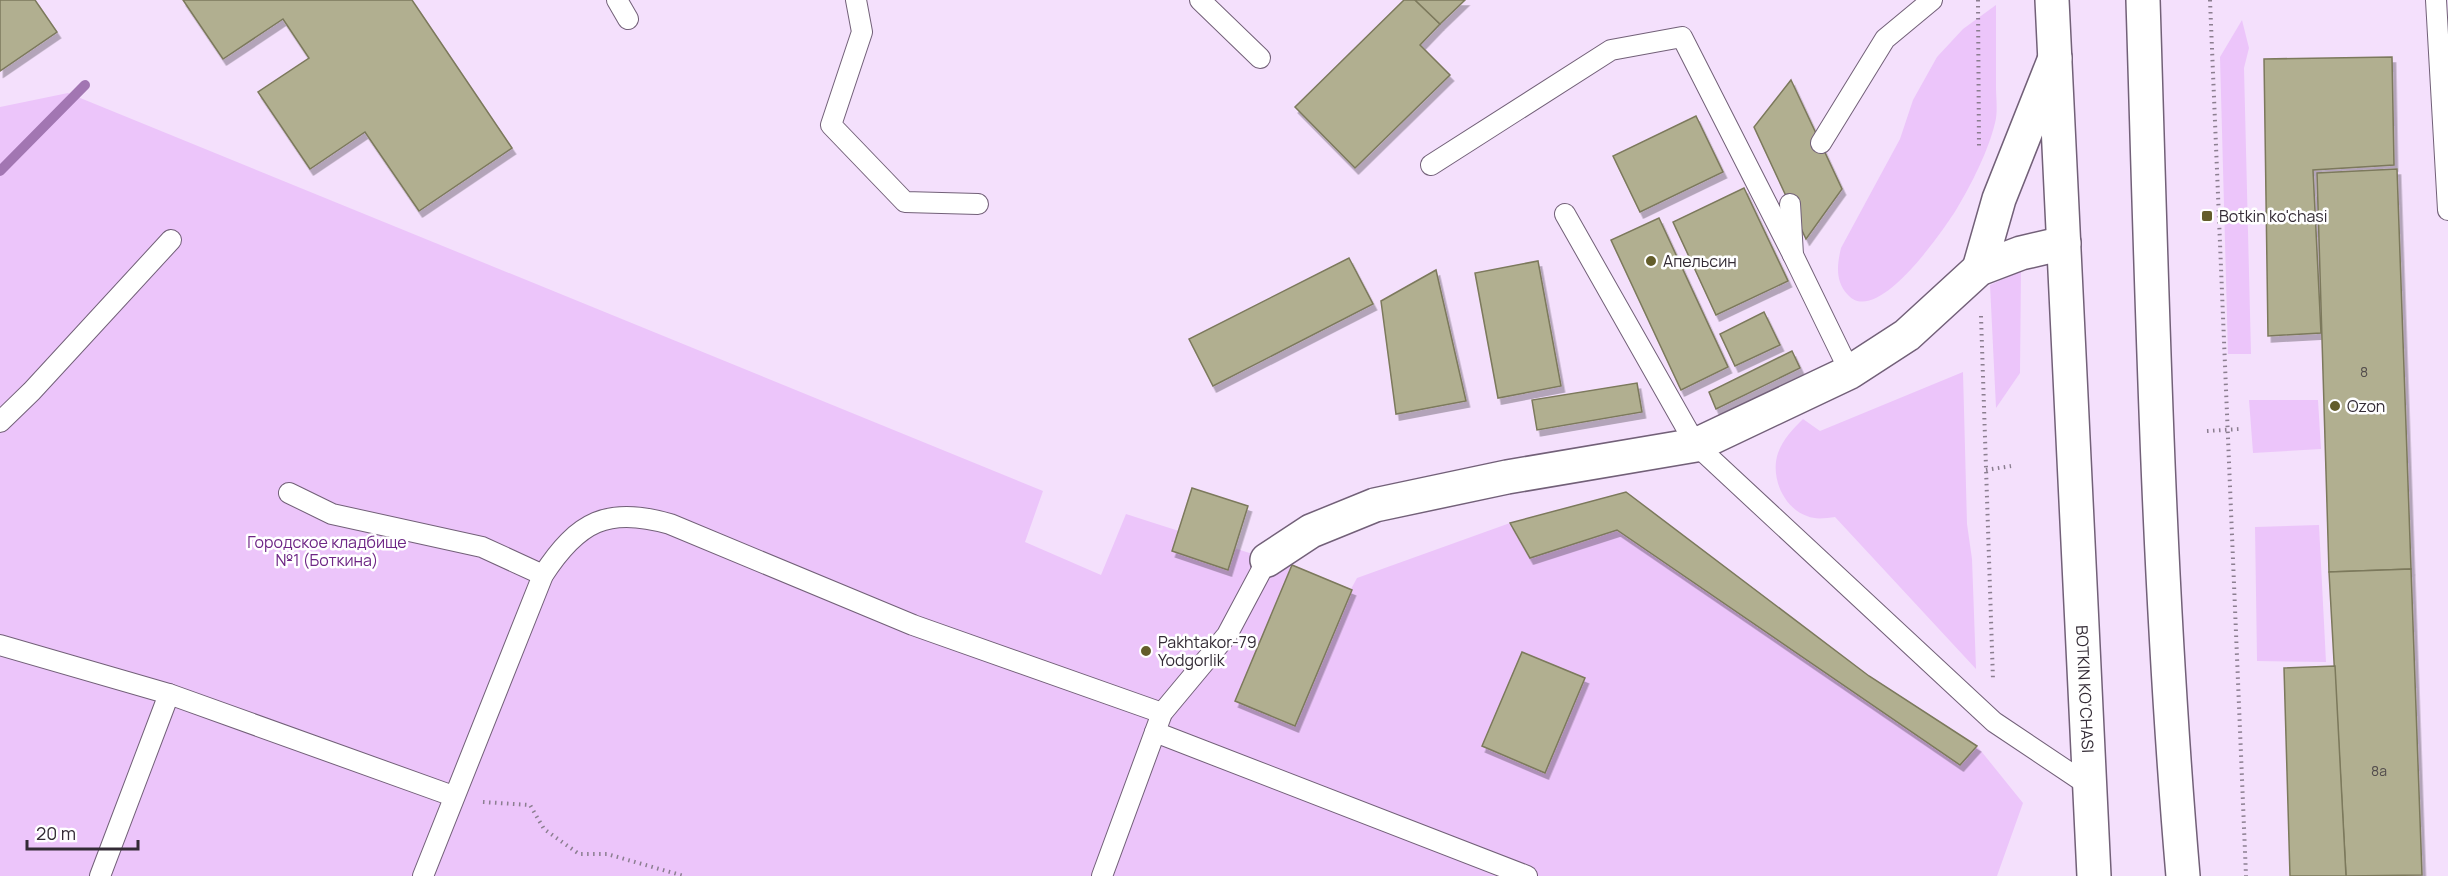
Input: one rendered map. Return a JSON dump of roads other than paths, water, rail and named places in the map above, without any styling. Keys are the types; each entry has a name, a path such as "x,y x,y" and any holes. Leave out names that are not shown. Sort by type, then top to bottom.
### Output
{"main road":[{"name":"BOTKIN KO'CHASI","path":"2052,0 2094,876"},
{"path":"2143,0 2157,433 2176,797 2183,876"},
{"path":"1979,269 1999,199 2055,58"},
{"path":"1267,560 1311,531 1375,505 1507,477 1696,445 1850,372 1907,335 1979,269 2021,253 2064,243"}],"lane":[{"path":"617,0 628,19"},
{"path":"856,0 862,32 831,125 905,202 978,204"},
{"path":"1200,0 1260,58"},
{"path":"1821,143 1885,39 1932,0"},
{"path":"2436,0 2448,210"},
{"path":"1431,165 1611,50 1682,37 1850,372"},
{"path":"1790,204 1793,255"},
{"path":"1564,214 1696,445 1994,722 2088,784"},
{"path":"0,422 32,392 171,240"},
{"path":"289,493 332,514 482,547 543,575"},
{"path":"423,876 543,575 566,544 595,522 623,515 652,518 913,625 1161,713"},
{"path":"1102,876 1161,713 1227,635 1267,560"},
{"path":"0,645 169,694 453,796"},
{"path":"100,876 169,694"},
{"path":"1155,732 1527,876"}],"waterway":[{"path":"0,171 85,85"}],"place":[{"name":"Botkin ko'chasi","path":"2207,216"},
{"name":"Апельсин","path":"1651,261"},
{"name":"Ozon","path":"2335,406"},
{"name":"Pakhtakor-79 Yodgorlik","path":"1146,651"}],"park label":[{"name":"Городское кладбище №1 (Боткина)","path":"327,551"}]}
